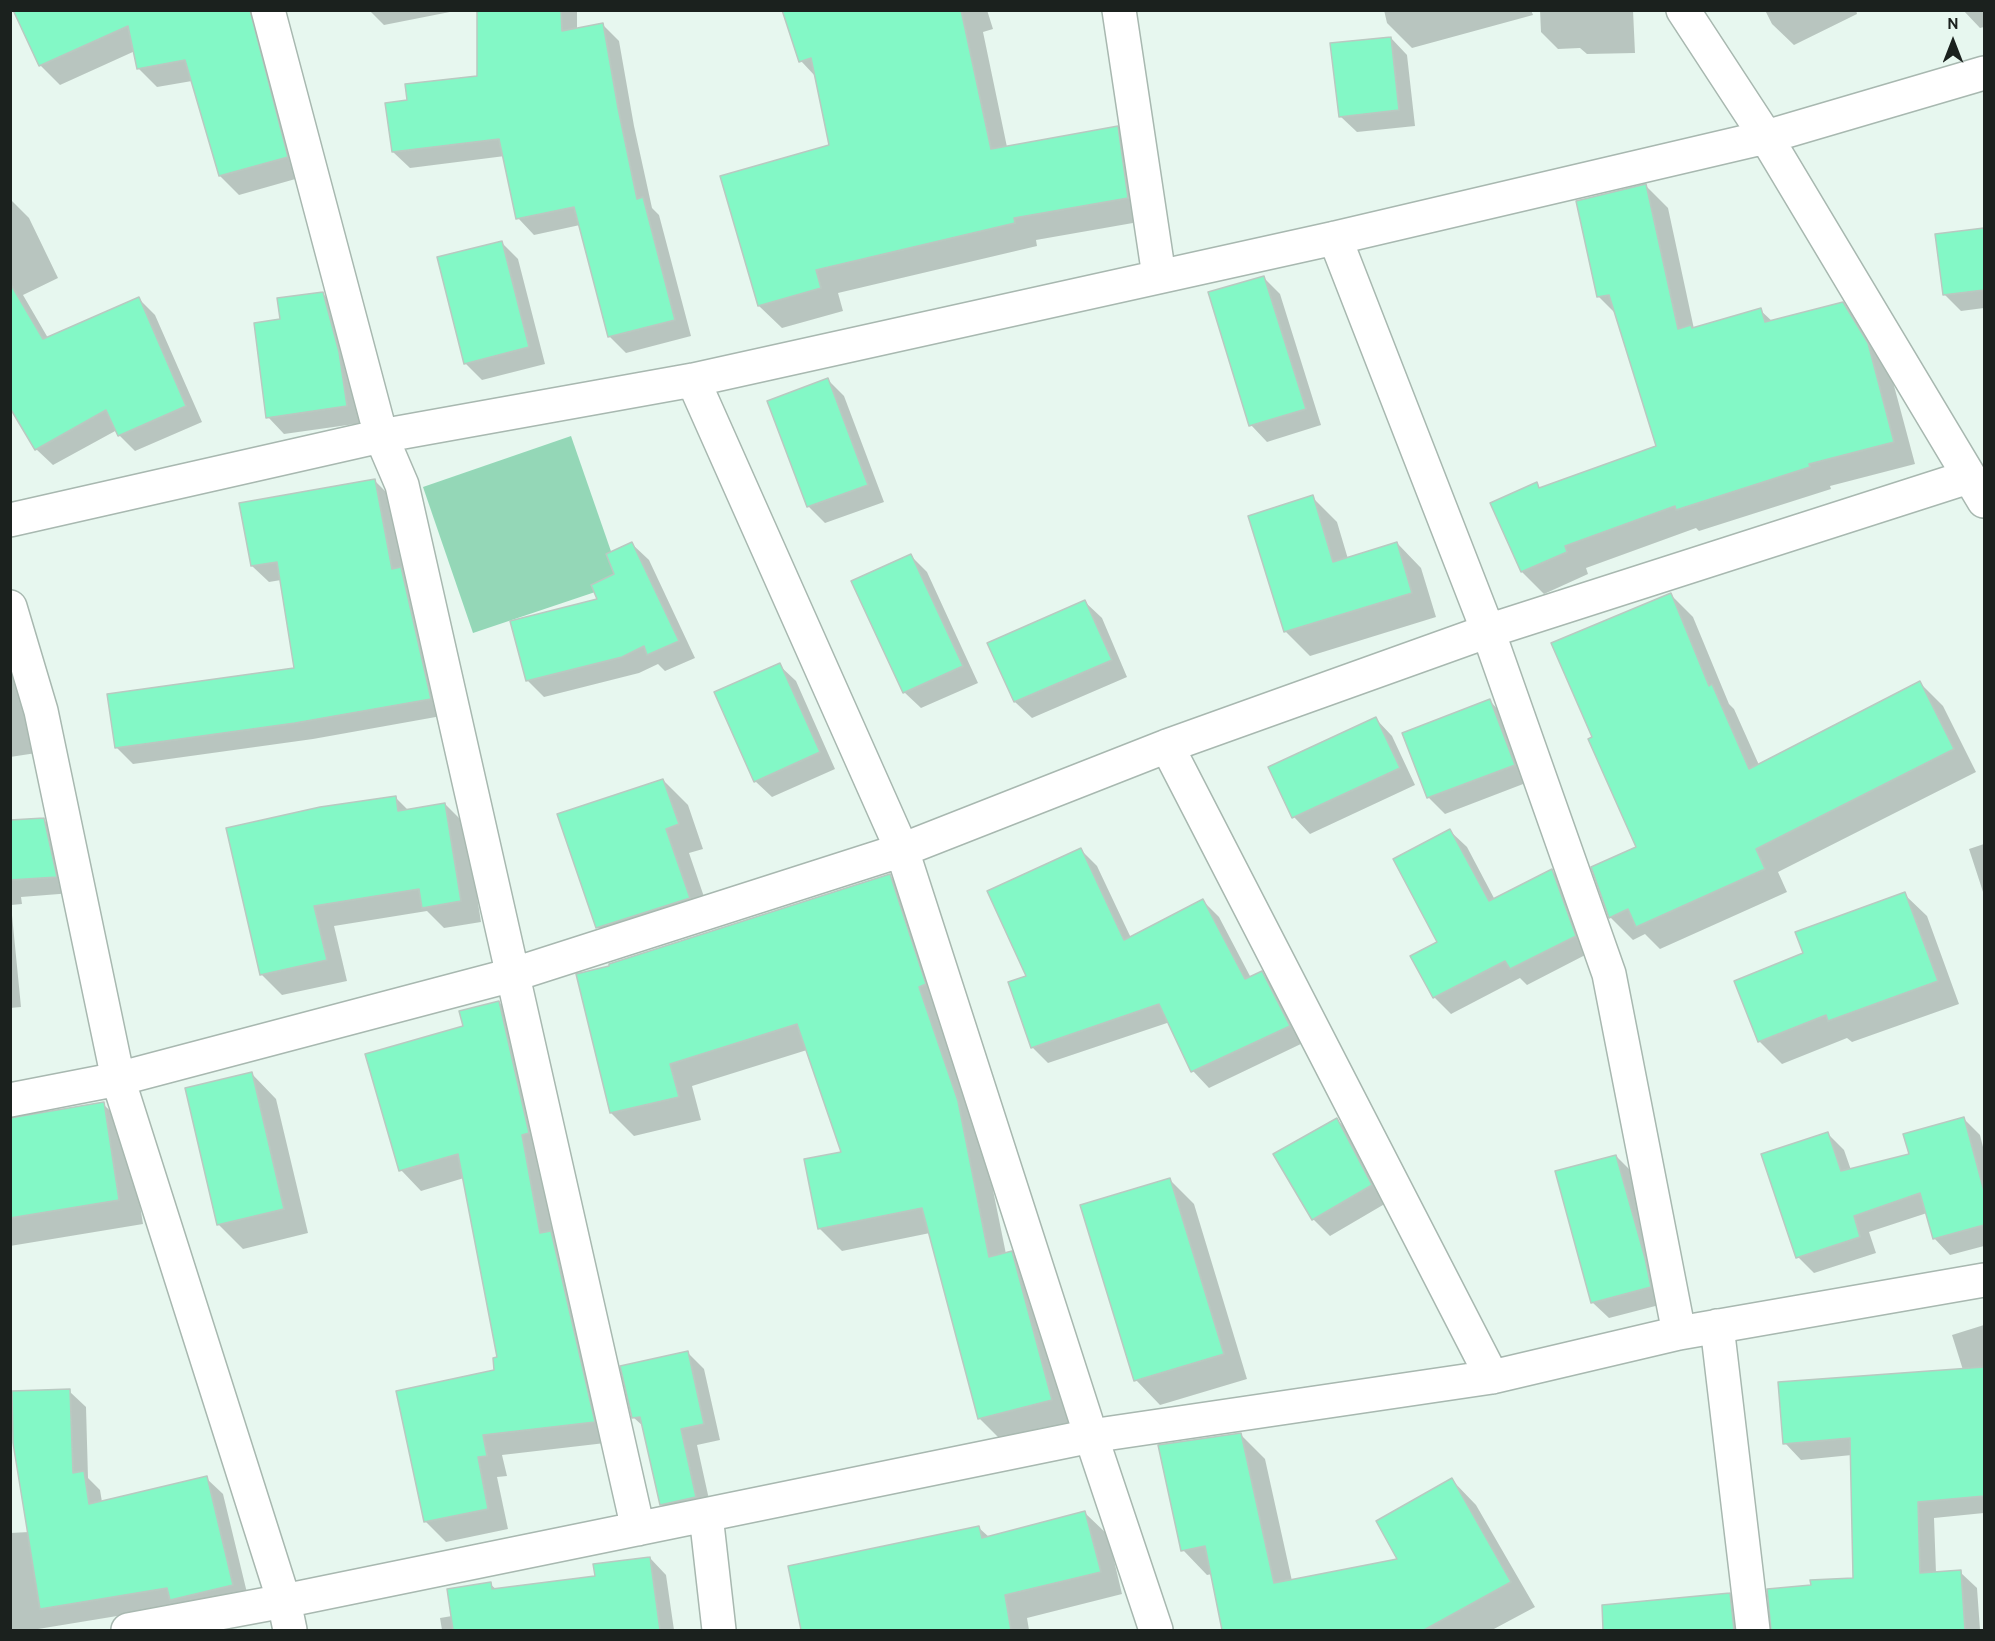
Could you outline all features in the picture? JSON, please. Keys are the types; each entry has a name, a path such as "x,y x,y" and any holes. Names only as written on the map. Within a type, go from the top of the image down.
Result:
{"street":[{"path":"268,10 381,436 402,485 638,1529"},
{"path":"1119,10 1159,276"},
{"path":"10,1100 118,1079 512,975 902,850 1167,746 1488,631 1976,489 1766,137 1683,10"},
{"path":"10,520 381,436 693,380 1335,238 1766,137 1984,73"},
{"path":"1335,238 1488,631 1609,974 1679,1333"},
{"path":"693,380 902,850 1090,1436 1156,1630"},
{"path":"10,607 41,711 118,1079 287,1616"},
{"path":"1167,746 1492,1377"},
{"path":"128,1630 287,1616 638,1529 1090,1436 1492,1377 1679,1333 1984,1280"},
{"path":"1717,1326 1753,1630"},
{"path":"706,1515 719,1630"}],"green space":[{"path":"571,436 622,583 473,633 423,487"}],"building":[{"path":"13,10 250,10 288,157 219,176 185,60 137,69 128,26 39,66"},
{"path":"477,10 561,10 562,31 603,23 637,199 643,197 675,320 608,337 574,207 516,219 499,139 392,152 385,103 407,100 405,84 477,76"},
{"path":"782,10 961,10 991,149 1118,126 1128,198 1014,218 1015,223 816,270 821,288 758,306 720,176 829,145 811,58 799,62"},
{"path":"1391,37 1399,110 1339,117 1330,43"},
{"path":"1646,184 1678,329 1691,325 1692,328 1761,308 1765,322 1843,302 1868,343 1894,442 1809,464 1810,467 1676,510 1675,506 1565,546 1567,552 1521,572 1490,503 1537,482 1539,488 1656,446 1609,295 1597,297 1576,201"},
{"path":"1984,228 1984,290 1943,295 1935,234"},
{"path":"502,241 529,347 464,364 437,257"},
{"path":"1264,276 1306,409 1249,426 1208,292"},
{"path":"10,283 43,339 139,297 186,406 118,436 106,410 35,450 10,408"},
{"path":"323,292 339,352 347,406 266,418 254,323 280,319 277,298"},
{"path":"828,378 868,485 807,507 767,401"},
{"path":"375,479 392,569 401,567 431,699 295,723 115,748 107,694 294,668 277,562 251,566 239,503"},
{"path":"1313,495 1333,562 1397,542 1412,593 1284,632 1248,516"},
{"path":"632,542 679,641 647,655 644,646 622,657 526,681 510,621 597,599 591,585 614,574 606,554"},
{"path":"911,554 963,666 903,693 851,581"},
{"path":"1671,593 1709,686 1712,684 1749,769 1920,681 1954,749 1756,849 1765,869 1636,927 1628,909 1609,918 1591,867 1636,847 1588,739 1592,737 1551,643"},
{"path":"1085,600 1112,660 1014,702 987,643"},
{"path":"780,663 820,752 754,782 714,692"},
{"path":"1490,699 1515,765 1427,798 1402,733"},
{"path":"1376,717 1400,768 1292,818 1268,767"},
{"path":"663,779 679,824 666,829 690,898 596,928 557,814"},
{"path":"396,796 398,811 445,803 461,901 422,908 419,889 314,906 327,960 260,975 226,828 320,807"},
{"path":"44,818 57,877 10,880 10,820"},
{"path":"1450,829 1489,901 1552,869 1576,936 1510,969 1505,961 1433,998 1410,956 1437,942 1393,859"},
{"path":"1081,848 1124,940 1203,899 1245,979 1262,971 1290,1026 1191,1072 1159,1004 1031,1048 1008,982 1026,976 987,891"},
{"path":"890,874 926,984 919,987 958,1101 989,1257 1012,1251 1052,1400 978,1419 922,1208 818,1229 804,1159 841,1152 797,1024 670,1064 679,1097 610,1113 576,974 609,966 609,964"},
{"path":"1905,892 1938,981 1828,1021 1826,1015 1758,1042 1734,981 1803,953 1795,932"},
{"path":"499,1001 529,1133 522,1135 540,1233 551,1231 595,1422 483,1435 487,1456 478,1457 488,1509 424,1522 396,1391 494,1370 493,1358 497,1357 458,1154 399,1171 365,1054 463,1026 459,1011"},
{"path":"252,1072 284,1209 217,1225 185,1088"},
{"path":"104,1102 119,1200 10,1218 10,1118"},
{"path":"1964,1117 1984,1191 1984,1225 1933,1239 1920,1193 1854,1216 1860,1237 1796,1258 1761,1154 1828,1132 1841,1171 1909,1154 1903,1134"},
{"path":"1337,1118 1372,1185 1312,1220 1273,1154"},
{"path":"1616,1155 1651,1287 1591,1303 1555,1171"},
{"path":"1170,1178 1224,1354 1134,1381 1080,1205"},
{"path":"688,1351 704,1424 681,1429 696,1497 660,1505 640,1417 632,1418 620,1366"},
{"path":"1984,1367 1984,1496 1918,1502 1920,1573 1961,1570 1965,1630 1771,1630 1767,1589 1811,1585 1810,1580 1853,1578 1850,1438 1783,1444 1778,1382"},
{"path":"70,1389 73,1473 84,1471 89,1504 207,1476 233,1585 170,1600 167,1588 40,1609 13,1443 12,1391"},
{"path":"1241,1433 1274,1583 1397,1559 1376,1521 1452,1478 1511,1582 1424,1630 1222,1630 1205,1546 1181,1551 1158,1445"},
{"path":"1085,1511 1101,1572 1005,1595 1011,1630 801,1630 788,1566 979,1526 982,1538"},
{"path":"650,1557 660,1630 453,1630 447,1589 491,1582 492,1589 595,1576 593,1564"},
{"path":"1730,1593 1734,1630 1603,1630 1602,1605"}]}
